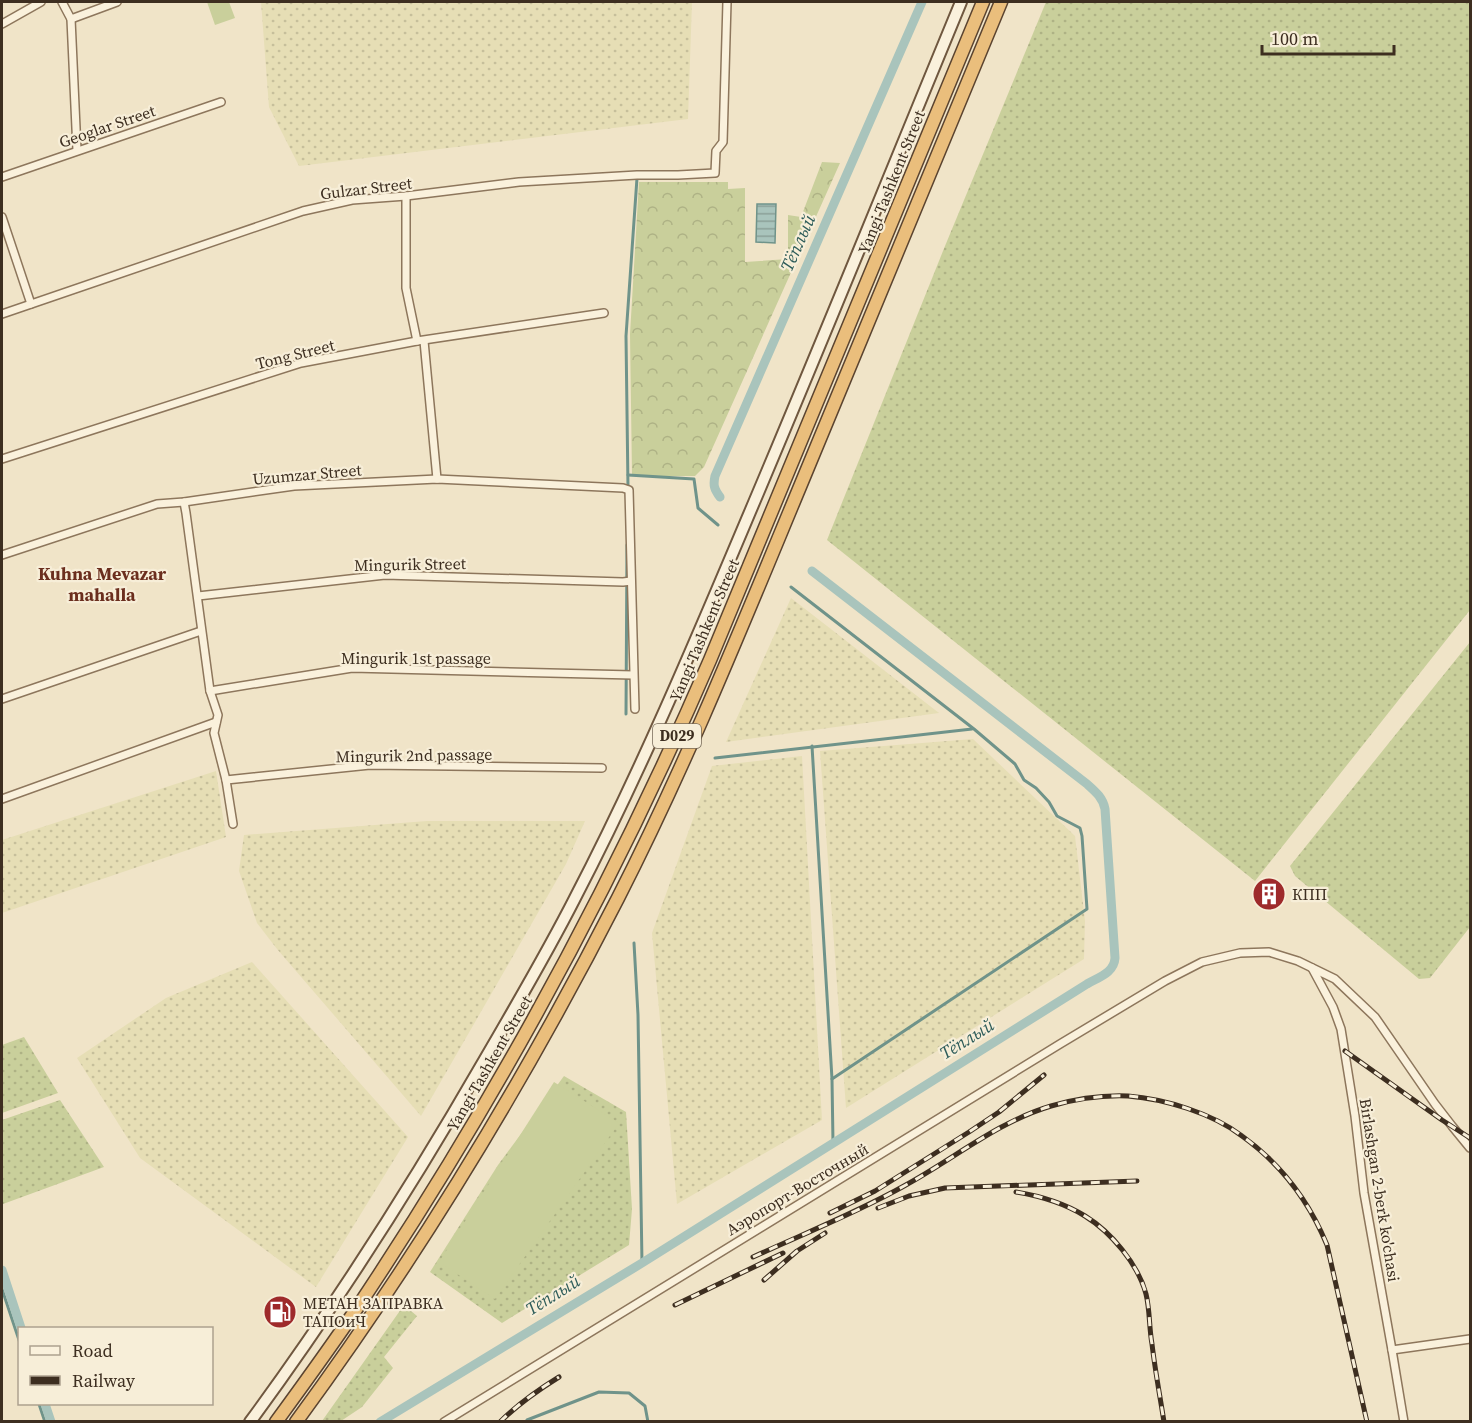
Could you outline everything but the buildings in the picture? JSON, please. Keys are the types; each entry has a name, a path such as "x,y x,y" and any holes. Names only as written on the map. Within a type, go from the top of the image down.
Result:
{"highway":[{"name":"Yangi Tashkent Street","path":"276,1422 354,1313 426,1202 539,1010 619,859 677,736 714,649 983,2"},
{"name":"Yangi Tashkent Street","path":"296,1422 368,1321 468,1165 554,1020 620,894 662,808 725,666 1001,2"}],"main road":[{"path":"250,1422 329,1310 394,1210 486,1057 574,901 677,685 961,2"}],"street":[{"path":"2,24 41,2"},
{"path":"62,2 71,19 77,150"},
{"path":"71,19 117,2"},
{"name":"Gulzar Street","path":"2,314 303,211 352,200 406,196 519,182 716,173 716,151 723,142 728,2"},
{"name":"Geoglar Street","path":"2,177 221,102"},
{"path":"406,196 406,288 420,341 437,479"},
{"path":"2,217 31,304"},
{"name":"Tong Street","path":"2,459 301,363 420,341 604,314"},
{"name":"Uzumzar Street","path":"2,555 157,504 294,486 437,479 626,489 631,580"},
{"path":"184,502 210,691 218,715 214,733 226,780 233,824"},
{"name":"Mingurik Street","path":"198,596 385,575 623,582 631,580"},
{"path":"631,580 635,709"},
{"path":"2,699 201,631"},
{"name":"Mingurik 1st passage","path":"210,691 352,668 633,675"},
{"path":"2,799 216,722"},
{"name":"Mingurik 2nd passage","path":"226,780 370,765 602,768"},
{"name":"Аэропорт-Восточный","path":"444,1422 1165,981 1202,962 1239,953 1269,952 1298,961 1335,979 1375,1017 1435,1104 1470,1148"},
{"name":"Birlashgan 2-berk ko'chasi","path":"1312,967 1333,1007 1341,1029 1364,1193 1404,1422"},
{"path":"1392,1350 1470,1339"}],"shaded area":[{"path":"261,2 692,2 688,119 299,166 269,107"},
{"path":"791,598 939,713 726,742"},
{"path":"973,739 1075,836 1085,921 1084,959 846,1108 820,751"},
{"path":"802,756 822,1120 677,1204 652,933 712,766"},
{"path":"216,771 226,837 2,913 2,840"},
{"path":"427,821 585,821 566,864 421,1116 257,923 239,871 244,835"},
{"path":"252,962 408,1137 316,1287 140,1158 77,1058 166,998"}],"green space":[{"path":"207,2 229,2 235,18 215,25"},
{"path":"1046,2 1470,2 1470,610 1255,881 827,540"},
{"path":"822,162 840,163 704,467 695,476 632,476 630,334 639,182 728,182 728,189 745,188 745,262 788,259 788,215 801,217"},
{"path":"1470,642 1470,927 1430,978 1419,979 1295,876 1290,866"},
{"path":"24,1037 58,1093 2,1113 2,1045"},
{"path":"564,1076 626,1112 632,1209 629,1245 502,1323 430,1272 498,1165"},
{"path":"554,1082 619,1123 495,1299 439,1262"},
{"path":"60,1100 104,1167 3,1204 2,1120"},
{"path":"404,1305 417,1316 384,1357 393,1368 362,1407 341,1421 322,1421"}],"water":[{"path":"757,204 776,204 775,243 756,242"}],"waterway":[{"name":"Тёплый","path":"720,497 714,487 715,476 922,2"},
{"path":"628,488 626,336 637,178"},
{"path":"628,475 694,479 698,508 718,525"},
{"path":"626,714 627,545"},
{"name":"Тёплый","path":"380,1422 642,1263 1105,974 1112,967 1115,958 1105,809 1099,795 812,571"},
{"path":"791,587 974,729 1015,764 1024,780 1036,788 1049,802 1057,816 1080,828 1082,836 1087,909 832,1079"},
{"path":"715,758 972,729"},
{"path":"812,746 832,1079 833,1143"},
{"path":"634,943 638,1015 642,1263"},
{"path":"2,1270 21,1327"},
{"path":"2,1289 18,1337"},
{"path":"527,1420 599,1392 629,1393 645,1406 648,1422"},
{"path":"39,1405 45,1422"},
{"path":"45,1405 51,1422"}],"railway":[{"path":"1345,1051 1470,1138"},
{"path":"830,1213 875,1191 969,1132 999,1112 1044,1075"},
{"path":"753,1257 886,1196 1012,1121 1051,1106 1089,1098 1128,1096 1188,1108 1217,1120 1256,1147 1281,1171 1312,1213 1327,1245 1367,1422"},
{"path":"878,1208 909,1196 945,1188 1137,1181"},
{"path":"1016,1192 1052,1201 1085,1216 1114,1240 1130,1260 1146,1294 1164,1422"},
{"path":"764,1280 797,1251 825,1233"},
{"path":"675,1305 783,1253"},
{"path":"500,1422 528,1398 559,1377"}],"place":[{"name":"КПП","path":"1269,894"},
{"name":"МЕТАН ЗАПРАВКА ТАПОиЧ","path":"280,1312"}],"district":[{"name":"Kuhna Mevazar mahalla","path":"102,584"}]}
